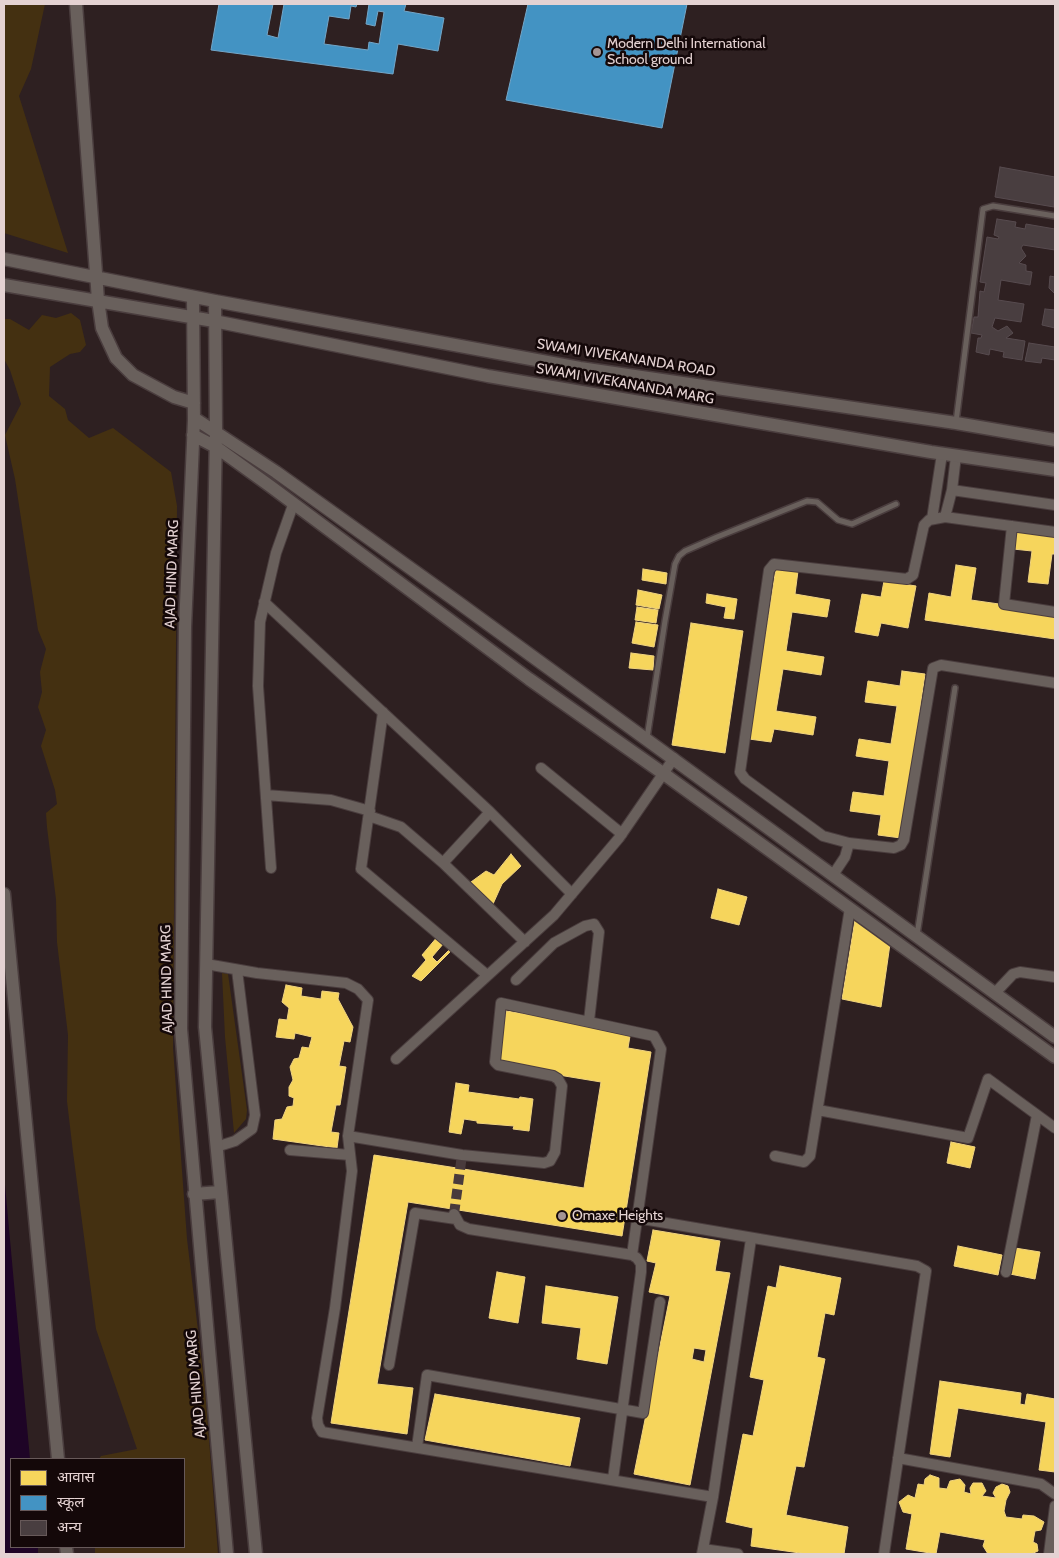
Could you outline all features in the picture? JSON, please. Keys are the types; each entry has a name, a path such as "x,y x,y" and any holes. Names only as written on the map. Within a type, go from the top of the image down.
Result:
{"street":[{"path":"76,4 96,278 102,328 116,358 133,375 174,397 194,403"},
{"name":"SWAMI VIVEKANANDA ROAD","path":"4,259 215,302 580,368 956,423 1055,440"},
{"name":"SWAMI VIVEKANANDA MARG","path":"4,285 214,320 488,376 942,454 1055,470"},
{"name":"AJAD HIND MARG","path":"194,297 192,317 194,418 185,627 181,1030 227,1554"},
{"path":"215,302 216,447 205,1027 256,1554"},
{"path":"194,418 216,431 674,758 1055,1037"},
{"path":"193,435 216,447 529,679 664,774 1055,1057"},
{"path":"932,519 942,454"},
{"path":"945,517 952,490 956,456"},
{"path":"952,490 1055,505"},
{"path":"271,868 258,686 260,622 276,553 293,505"},
{"path":"1055,532 945,517 932,519 924,525 914,572 907,579 774,564 769,570 740,772 745,779 823,836 849,843 886,849 901,845 904,840 933,668 941,665 1055,683"},
{"path":"1012,526 1004,604 1055,612"},
{"path":"264,602 490,812 572,894"},
{"path":"383,712 361,869 487,975"},
{"path":"396,1059 525,942 572,894 622,834 674,758"},
{"path":"541,768 622,834"},
{"path":"266,795 331,800 369,813 400,827 444,863 525,942"},
{"path":"444,863 490,812"},
{"path":"833,875 845,857 849,843"},
{"path":"4,894 58,1458"},
{"path":"775,1156 800,1162 808,1160 818,1110 850,908"},
{"path":"516,980 554,943 586,926 594,924 599,932 589,1021"},
{"path":"904,947 917,936"},
{"path":"206,964 237,970 346,983 358,988 368,1000 348,1136 352,1171 335,1308 317,1418 322,1432 713,1497"},
{"path":"216,1147 235,1141 252,1129 255,1115 237,970"},
{"path":"995,993 1014,974 1020,972 1055,977"},
{"path":"348,1136 462,1156 544,1163 550,1161 555,1152 562,1086 553,1076 498,1065 495,1062 501,1003 654,1036 661,1049 632,1255"},
{"path":"818,1110 968,1138 988,1079 1055,1128"},
{"path":"1006,1272 1037,1114"},
{"path":"290,1150 350,1155"},
{"path":"194,1194 220,1192"},
{"path":"389,1364 415,1213 455,1216 460,1225 469,1229 632,1255 638,1258 641,1264 641,1272 613,1479"},
{"path":"637,1218 917,1266 926,1271 884,1554"},
{"path":"738,1554 703,1551 713,1497 751,1239"},
{"path":"417,1447 427,1375 643,1413 660,1302"},
{"path":"898,1458 1040,1484 1055,1494"},
{"path":"1049,1554 1055,1506"}],"lane":[{"path":"956,423 983,209 993,206 1055,216"},
{"path":"647,739 668,603 675,564 679,556 685,551 717,537 808,500 817,502 838,520 852,524 896,504"},
{"path":"917,936 955,688"}],"shaded area":[{"path":"4,4 45,4 31,69 19,96 68,253 4,233"},
{"path":"71,313 80,320 86,345 80,352 70,354 50,367 49,396 65,409 68,420 89,438 113,428 171,472 177,506 173,1048 187,1239 205,1389 218,1554 95,1554 95,1548 185,1548 185,1458 100,1458 101,1456 137,1449 96,1329 67,1101 68,1035 57,942 56,899 46,813 57,804 55,790 41,746 46,730 38,707 42,692 40,672 46,649 38,630 15,479 5,435 21,404 10,370 4,359 4,319 10,319 29,330 42,315 56,318"},
{"path":"222,973 228,974 247,1110 246,1119 234,1133 225,1037"},
{"path":"4,1174 30,1458 10,1458 10,1548 38,1548 38,1554 4,1554"}],"building: आवास":[{"path":"1015,531 1055,536 1055,554 1052,554 1048,584 1028,582 1032,551 1013,549"},
{"path":"956,565 976,568 971,600 1055,612 1055,639 925,620 929,593 951,597"},
{"path":"776,568 798,571 795,594 830,600 827,617 792,612 786,651 824,657 821,675 783,669 776,711 816,717 813,735 774,729 771,742 749,739"},
{"path":"643,569 667,573 666,584 642,580"},
{"path":"884,581 916,586 908,628 881,623 878,636 855,632 862,594 881,597"},
{"path":"638,590 662,595 659,609 636,605"},
{"path":"707,594 737,599 734,619 724,618 726,607 706,603"},
{"path":"637,607 658,610 656,623 635,620"},
{"path":"636,622 658,625 654,647 632,643"},
{"path":"691,623 743,631 725,753 672,745"},
{"path":"631,653 654,656 653,670 629,668"},
{"path":"902,671 925,674 901,838 878,835 881,815 850,811 853,792 884,796 889,761 856,756 859,739 891,744 897,706 865,702 868,681 900,686"},
{"path":"511,854 521,866 502,884 493,904 471,882 486,871 494,875"},
{"path":"718,889 747,897 739,925 711,918"},
{"path":"855,920 890,944 881,1007 842,999"},
{"path":"438,936 444,943 432,957 437,962 450,949 451,951 421,981 412,976 426,960 422,955"},
{"path":"286,985 302,988 301,996 321,999 322,991 339,993 338,999 353,1027 350,1042 344,1041 339,1066 346,1067 340,1105 336,1105 331,1132 339,1133 337,1148 273,1139 275,1120 282,1119 287,1107 293,1106 294,1098 289,1096 289,1087 293,1080 290,1067 294,1059 299,1058 302,1047 309,1048 312,1037 295,1033 294,1039 276,1037 279,1019 287,1020 289,1008 282,1002"},
{"name":"Omaxe Heights","path":"506,1011 631,1030 628,1048 651,1052 622,1236 408,1202 377,1384 413,1388 407,1434 331,1423 374,1155 584,1188 601,1082 498,1065"},
{"path":"456,1083 469,1085 468,1092 533,1099 529,1131 513,1129 514,1126 477,1123 477,1121 464,1119 461,1134 449,1132"},
{"path":"951,1142 975,1147 970,1168 947,1163"},
{"name":"Omaxe Heights","path":"653,1230 720,1241 715,1271 730,1273 690,1485 634,1474 670,1296 649,1292 656,1263 647,1261","holes":["694,1348 706,1350 704,1362 692,1359"]},
{"path":"958,1246 1002,1255 998,1275 954,1266"},
{"path":"1015,1248 1040,1252 1035,1279 1010,1274"},
{"path":"780,1266 841,1278 834,1315 825,1313 817,1357 825,1359 804,1467 796,1466 786,1515 848,1527 844,1554 807,1554 751,1546 753,1528 726,1522 743,1434 753,1436 764,1380 750,1377 768,1286 776,1288"},
{"path":"497,1272 525,1277 518,1323 489,1318"},
{"path":"546,1286 618,1297 607,1364 577,1359 581,1328 542,1323"},
{"path":"940,1381 1021,1393 1020,1404 1025,1405 1027,1394 1055,1399 1055,1472 1039,1470 1046,1422 958,1408 950,1457 930,1454"},
{"path":"435,1394 580,1418 570,1466 425,1440"},
{"path":"930,1475 939,1478 939,1488 947,1489 950,1481 960,1479 965,1485 964,1492 971,1494 970,1488 973,1483 982,1483 986,1491 982,1496 996,1498 993,1493 996,1487 1002,1484 1008,1486 1010,1492 1004,1511 1006,1517 1022,1519 1023,1515 1034,1516 1044,1522 1041,1530 1035,1531 1033,1542 1037,1544 1038,1551 1031,1554 988,1554 983,1546 985,1540 940,1532 936,1554 906,1549 912,1514 903,1512 899,1502 908,1495 915,1498 918,1484 924,1485 925,1479"}],"building: स्कूल":[{"path":"219,4 273,4 267,35 278,38 284,4 357,4 356,7 351,6 349,19 329,16 324,44 368,50 369,42 379,44 384,12 378,11 375,26 366,24 369,4 406,4 404,11 444,18 438,51 398,44 393,74 211,50"},
{"name":"Modern Delhi International School ground","path":"528,4 687,4 662,128 506,100"}],"building: अन्य":[{"path":"1000,167 1055,177 1054,207 995,197"},
{"path":"997,219 1016,222 1015,227 1025,229 1026,224 1055,229 1055,250 1023,245 1021,248 1026,256 1019,263 1026,265 1026,271 1032,272 1030,285 1001,280 998,300 1024,304 1021,322 995,318 992,327 998,331 1007,326 1013,333 1006,338 1025,341 1022,360 1003,357 1004,352 990,349 989,355 976,352 978,338 981,338 982,335 971,333 974,317 978,317 980,291 984,292 986,283 980,282 987,237 998,239 999,237 994,235"},
{"path":"1050,276 1055,277 1055,294 1049,288"},
{"path":"1045,309 1055,310 1055,328 1042,325"},
{"path":"1029,343 1055,347 1055,360 1042,358 1041,363 1025,361"}],"tunnel":[{"path":"454,1214 462,1155"}],"place":[{"name":"Modern Delhi International School ground","path":"597,52"},
{"name":"Omaxe Heights","path":"562,1216"}]}
